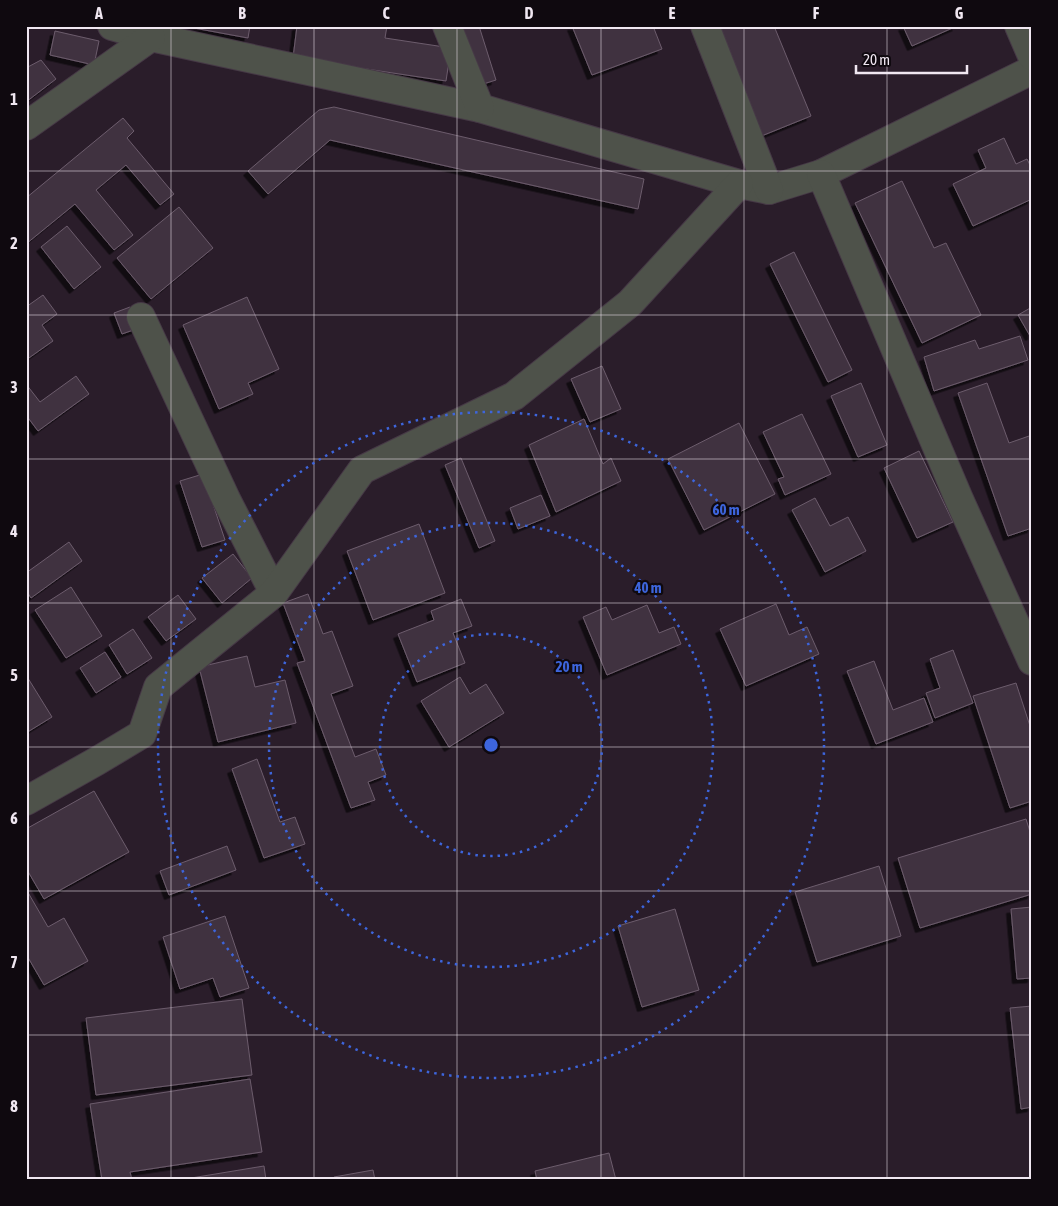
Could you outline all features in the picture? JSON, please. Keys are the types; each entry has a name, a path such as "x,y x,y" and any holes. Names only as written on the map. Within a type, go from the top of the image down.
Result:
{"street":[{"path":"112,26 151,37 480,108 739,184 769,190 821,174 1032,70"},
{"path":"446,26 480,108"},
{"path":"706,26 769,190"},
{"path":"1019,26 1032,56"},
{"path":"26,126 151,37"},
{"path":"821,174 959,499 1032,661"},
{"path":"26,801 142,734 158,686 274,593 362,470 514,396 630,303 739,184"},
{"path":"141,317 226,499 274,593"}],"building":[{"path":"183,26 250,26 248,38"},
{"path":"297,26 387,26 385,38 451,48 446,81 293,58"},
{"path":"462,26 479,26 496,80 480,85"},
{"path":"572,26 653,26 662,49 592,75"},
{"path":"714,26 774,26 811,116 759,137"},
{"path":"903,26 957,26 912,46"},
{"path":"55,31 99,41 94,65 50,55"},
{"path":"41,60 56,79 26,102 26,68"},
{"path":"334,107 644,179 638,209 330,140 268,194 248,171 319,110"},
{"path":"123,118 134,131 127,138 174,194 160,205 126,165 96,190 133,235 114,250 75,204 26,244 26,198"},
{"path":"1004,138 1016,164 1027,159 1032,169 1032,199 973,226 953,184 986,168 978,150"},
{"path":"902,181 934,248 946,243 981,315 922,343 855,203"},
{"path":"179,207 213,248 151,299 117,258"},
{"path":"67,226 101,267 74,289 41,247"},
{"path":"794,252 852,370 828,382 770,264"},
{"path":"43,295 57,314 42,325 53,341 26,360 26,307"},
{"path":"247,297 279,369 248,383 253,394 219,409 183,325"},
{"path":"130,307 139,328 122,334 114,313"},
{"path":"1032,307 1032,335 1030,336 1018,315"},
{"path":"1020,336 1028,360 934,391 924,357 975,340 979,349"},
{"path":"602,366 621,409 590,422 571,379"},
{"path":"76,376 89,394 38,431 26,415 26,384 40,402"},
{"path":"861,383 887,445 858,457 831,396"},
{"path":"987,383 1009,443 1032,435 1032,528 1008,536 958,393"},
{"path":"802,414 831,474 785,495 778,479 784,477 763,432"},
{"path":"584,419 603,464 611,458 621,481 556,512 529,445"},
{"path":"739,423 775,494 704,530 668,459"},
{"path":"919,451 953,522 917,538 884,468"},
{"path":"461,458 495,541 479,548 445,465"},
{"path":"203,474 225,540 202,547 180,481"},
{"path":"541,495 550,516 518,529 510,508"},
{"path":"815,498 830,526 848,517 866,551 825,572 792,510"},
{"path":"419,524 445,593 373,620 347,551"},
{"path":"69,542 82,561 31,598 26,590 26,573"},
{"path":"233,554 252,578 222,603 202,578"},
{"path":"71,587 102,636 66,658 35,610"},
{"path":"308,594 323,634 332,631 353,686 331,694 355,757 376,749 386,775 368,782 375,800 351,808 297,663 305,661 283,603"},
{"path":"178,595 196,619 166,641 148,617"},
{"path":"461,599 472,626 453,633 465,663 417,682 398,634 434,620 431,611"},
{"path":"776,604 789,635 807,627 819,654 746,686 720,629"},
{"path":"647,605 659,633 674,627 681,644 607,675 583,617 606,607 612,620"},
{"path":"133,629 152,658 127,674 109,645"},
{"path":"953,650 973,703 935,718 926,693 940,688 930,659"},
{"path":"105,652 121,677 96,693 80,668"},
{"path":"247,656 255,687 285,680 296,723 218,742 199,667"},
{"path":"874,661 893,710 924,698 933,722 876,744 847,671"},
{"path":"26,675 52,717 26,733"},
{"path":"460,677 470,694 486,684 504,713 449,747 421,701"},
{"path":"1016,683 1032,732 1032,801 1010,808 973,696"},
{"path":"257,759 280,822 295,817 305,844 264,858 232,769"},
{"path":"94,791 129,852 44,899 26,868 26,829"},
{"path":"1026,819 1032,838 1032,894 920,928 898,858"},
{"path":"227,846 236,870 169,895 160,871"},
{"path":"879,866 901,936 817,962 795,892"},
{"path":"26,889 48,927 64,918 88,961 44,985 26,954"},
{"path":"1032,907 1032,978 1017,979 1011,909"},
{"path":"675,909 699,990 642,1007 618,926"},
{"path":"225,916 249,988 220,997 213,978 180,989 163,937"},
{"path":"242,999 252,1075 96,1095 86,1018"},
{"path":"1032,1006 1032,1107 1021,1109 1010,1008"},
{"path":"250,1079 262,1152 130,1172 132,1180 102,1180 90,1104"},
{"path":"609,1153 616,1180 537,1180 535,1171"},
{"path":"264,1166 266,1180 179,1180"},
{"path":"373,1170 375,1180 334,1180 334,1177"}]}
